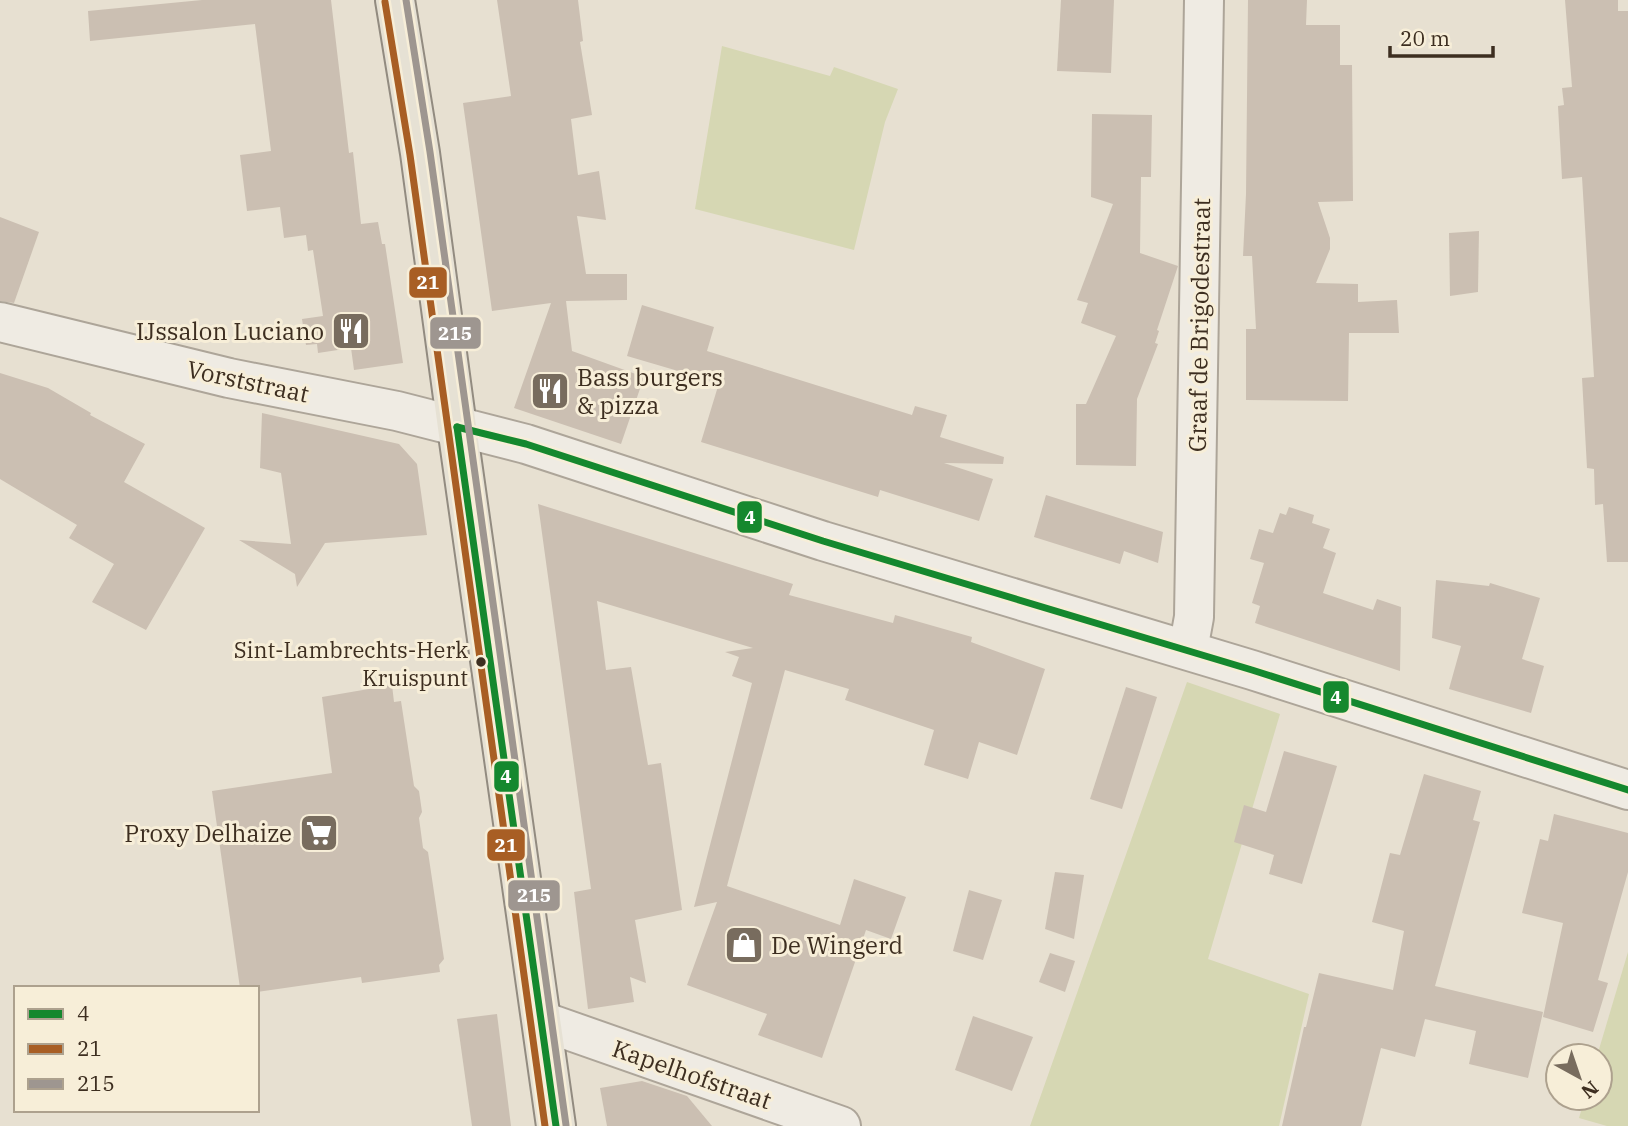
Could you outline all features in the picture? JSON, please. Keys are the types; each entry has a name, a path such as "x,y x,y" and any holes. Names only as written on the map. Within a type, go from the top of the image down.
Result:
{"main road":[{"path":"395,0 420,153 556,1126"}],"street":[{"name":"Graaf de Brigodestraat","path":"1188,650 1194,617 1204,0"},
{"name":"Vorststraat","path":"0,322 229,378 397,411 526,444 822,541 1188,650 1628,790"},
{"name":"Kapelhofstraat","path":"542,1021 841,1126"}],"green space":[{"path":"722,46 830,76 834,67 898,89 885,122 854,250 695,209"},
{"path":"1187,682 1280,714 1208,959 1309,994 1279,1126 1030,1126"},
{"path":"1628,952 1628,1126 1607,1126 1579,1118 1581,1112 1614,1112 1614,1042 1601,1042"}],"building":[{"path":"202,0 331,0 349,153 353,152 361,224 378,222 382,244 385,244 403,363 354,370 351,348 318,353 317,344 306,345 302,319 323,316 313,250 308,251 306,235 284,238 280,207 247,211 240,155 271,151 255,24 90,41 88,11"},
{"path":"497,0 578,0 583,41 580,42 592,115 571,119 578,175 599,171 606,220 577,216 586,274 627,274 627,300 566,301 572,351 644,377 621,444 514,408 551,303 492,311 463,103 511,96"},
{"path":"1061,0 1114,0 1111,73 1057,71"},
{"path":"1248,0 1307,0 1306,25 1340,25 1340,65 1352,65 1353,201 1318,202 1330,238 1330,249 1316,283 1358,284 1358,302 1397,300 1399,333 1349,333 1348,401 1246,400 1246,329 1256,329 1252,256 1243,256"},
{"path":"1565,0 1618,0 1618,11 1628,11 1628,562 1607,562 1603,504 1595,505 1594,469 1587,468 1582,378 1594,377 1582,177 1562,179 1558,106 1564,105 1562,88 1572,87"},
{"path":"1092,114 1152,115 1151,177 1141,177 1140,253 1178,266 1157,330 1159,331 1155,343 1158,344 1137,399 1136,466 1076,465 1076,404 1086,404 1116,336 1081,323 1088,303 1077,300 1113,204 1091,197"},
{"path":"0,217 39,232 14,303 0,301"},
{"path":"1479,231 1478,292 1450,296 1449,233"},
{"path":"642,305 714,327 707,351 912,415 915,406 947,415 940,437 1004,457 1003,464 944,463 993,479 979,521 880,490 878,497 701,442 719,383 627,356"},
{"path":"0,373 48,388 91,413 90,415 145,444 124,482 205,528 146,630 92,602 114,564 69,538 77,525 0,479"},
{"path":"262,413 399,444 417,464 427,535 325,543 297,587 295,574 239,540 291,544 281,473 260,468"},
{"path":"1046,495 1163,532 1158,563 1124,551 1120,564 1034,537"},
{"path":"538,504 793,584 789,595 893,623 895,615 972,637 971,642 1045,669 1017,755 979,742 968,779 924,765 934,730 845,700 849,689 785,670 727,886 840,925 854,879 906,897 891,939 866,930 822,1058 758,1035 767,1014 687,985 717,902 694,907 752,683 732,676 739,657 725,652 753,648 597,601 606,670 631,667 648,765 661,763 682,910 635,920 646,983 630,977 634,1002 588,1009 574,892 591,889"},
{"path":"1289,507 1314,515 1312,523 1330,529 1323,548 1336,553 1323,593 1373,610 1377,599 1401,607 1400,671 1255,623 1260,606 1252,603 1264,563 1250,559 1259,529 1273,533 1280,513 1286,515"},
{"path":"1436,580 1489,586 1490,583 1540,598 1522,659 1544,666 1531,713 1449,689 1461,646 1432,638"},
{"name":"Proxy Delhaize","path":"392,685 394,702 401,701 414,786 419,791 423,848 428,852 444,959 439,965 440,972 362,983 361,977 259,992 259,986 240,986 212,791 332,773 322,697"},
{"path":"1126,687 1157,697 1122,809 1090,799"},
{"path":"1284,751 1337,766 1302,884 1269,874 1274,855 1234,842 1244,805 1266,812"},
{"path":"1424,774 1481,791 1473,820 1480,822 1435,986 1543,1012 1528,1078 1469,1064 1476,1031 1425,1019 1415,1057 1381,1048 1361,1126 1282,1126 1319,973 1393,990 1404,931 1372,922 1390,853 1400,855"},
{"path":"1554,814 1628,833 1628,872 1598,980 1608,983 1593,1032 1543,1017 1563,923 1522,913 1540,839 1548,841"},
{"path":"1055,872 1084,875 1074,939 1045,929"},
{"path":"969,890 1002,900 983,960 953,951"},
{"path":"1050,953 1075,961 1065,992 1039,982"},
{"path":"497,1014 511,1126 472,1126 457,1019"},
{"path":"973,1016 1033,1037 1012,1091 955,1070"},
{"path":"642,1081 687,1096 712,1126 607,1126 600,1088"}],"transit line":[{"name":"215","path":"406,0 430,152 566,1125"},
{"name":"21","path":"385,2 410,155 545,1126"},
{"name":"4","path":"457,427 526,444 823,541 1252,670 1628,790"},
{"name":"4","path":"457,427 556,1126"}],"place":[{"name":"IJssalon Luciano","path":"351,331"},
{"name":"Bass burgers & pizza","path":"550,391"},
{"name":"Sint-Lambrechts-Herk Kruispunt","path":"481,662"},
{"name":"Proxy Delhaize","path":"319,833"},
{"name":"De Wingerd","path":"744,945"}]}
